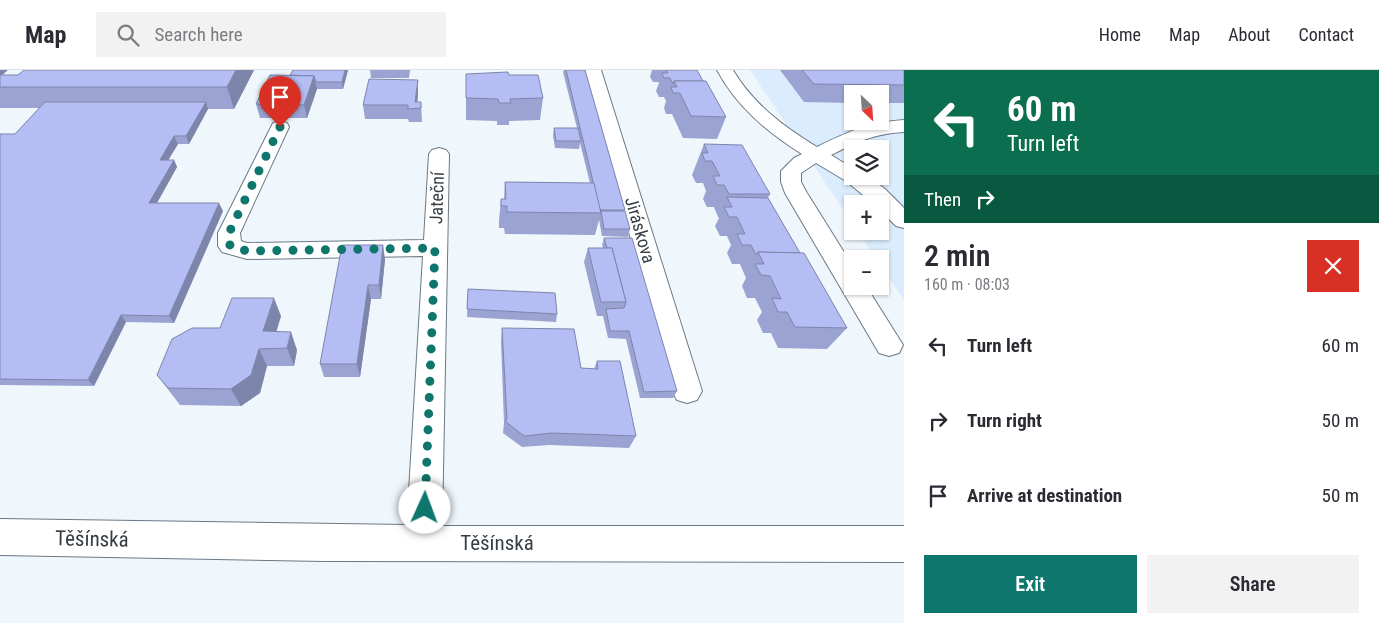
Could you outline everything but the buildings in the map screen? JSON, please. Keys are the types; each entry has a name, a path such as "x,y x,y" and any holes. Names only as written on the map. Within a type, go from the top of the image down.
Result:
{"street":[{"name":"Jiráskova","path":"593,70 687,391"},
{"path":"725,70 737,91 760,114 844,170"},
{"path":"844,271 796,193 791,182 791,171 801,162 819,155 861,133 880,128 904,126"},
{"path":"280,127 229,233 230,246 247,251 435,248"},
{"name":"Jateční","path":"424,542 439,154"},
{"path":"864,185 904,221"},
{"path":"858,295 889,345"},
{"name":"Těšínská","path":"0,537 324,543 904,544"}],"shaded area":[{"path":"750,70 904,70 904,300 889,278 889,250 870,250 864,240 889,240 889,195 844,195 844,211"}],"route":[{"path":"280,127 229,233 230,246 247,251 435,248 425,508"}]}
